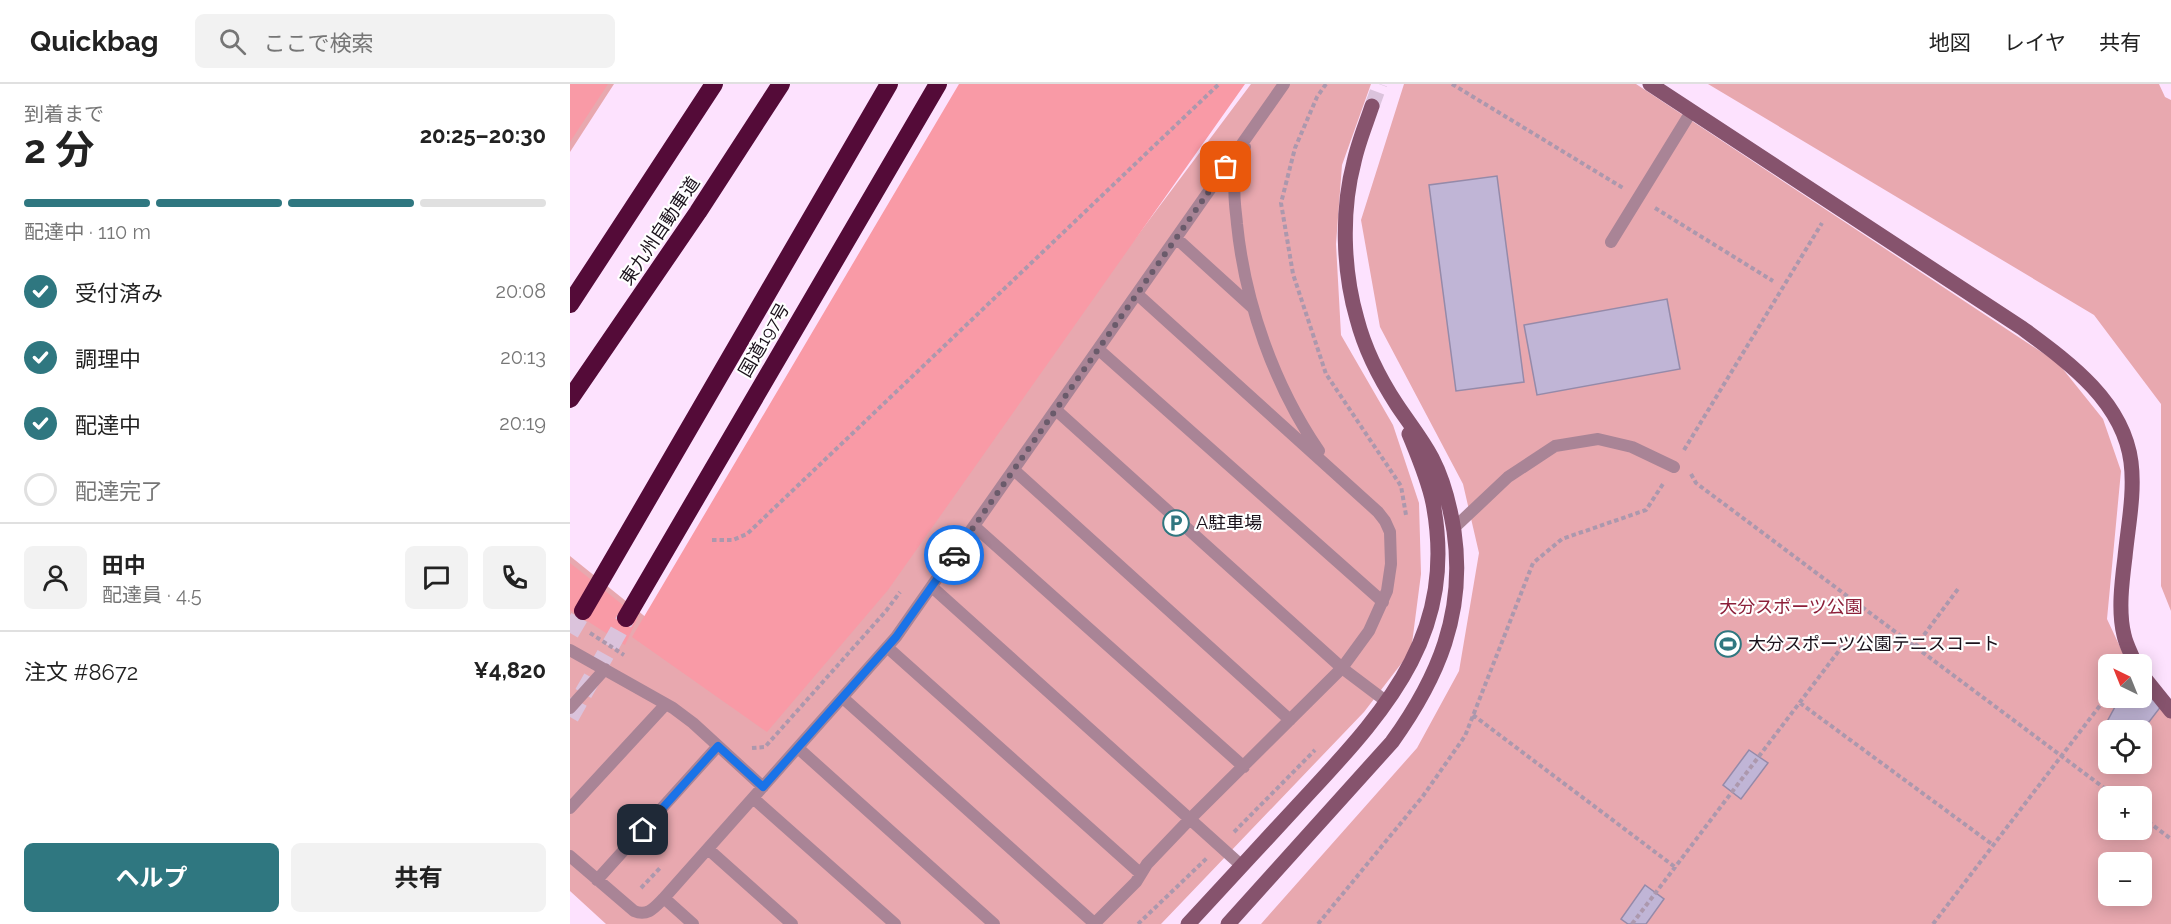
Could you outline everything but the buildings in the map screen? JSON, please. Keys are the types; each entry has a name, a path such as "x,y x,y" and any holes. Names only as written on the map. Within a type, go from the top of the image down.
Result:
{"highway":[{"name":"東九州自動車道","path":"570,304 714,84"},
{"name":"東九州自動車道","path":"570,399 698,212 781,84"},
{"name":"国道197号","path":"583,611 889,84"},
{"name":"国道197号","path":"626,618 938,84"}],"street":[{"path":"1650,84 2022,328 2068,362 2100,394 2115,415 2131,461 2132,490 2123,574 2122,608 2123,634 2131,654"},
{"path":"1228,924 1371,767 1404,726 1436,669 1452,618 1457,565 1454,528 1447,495 1433,459 1380,377 1356,319 1347,261 1348,200 1353,163 1372,106"},
{"path":"1188,924 1358,741 1408,670 1420,643 1431,612 1438,556 1432,501 1416,450 1398,406"},
{"path":"2152,687 2171,711"}],"lane":[{"path":"570,855 628,907 639,913 651,911 664,898 887,647 932,587 1284,84"},
{"path":"1611,242 1691,111"},
{"path":"1251,132 1235,183 1239,243 1254,308 1266,348 1281,385 1304,430 1330,468"},
{"path":"1176,238 1254,308"},
{"path":"843,698 1094,924 1136,882 1147,864 1190,819 1342,668 1370,631 1390,579 1390,532 1385,521 1330,468 1137,294"},
{"path":"1098,349 1383,602"},
{"path":"1056,410 1342,668 1387,702"},
{"path":"1454,528 1508,477 1555,446 1598,439 1632,447 1674,467"},
{"path":"1014,470 1290,720"},
{"path":"975,526 1244,767"},
{"path":"932,587 1242,866"},
{"path":"887,647 1141,874"},
{"path":"570,650 666,704 693,723 763,787"},
{"path":"570,708 604,669"},
{"path":"570,808 666,704"},
{"path":"597,880 718,746"},
{"path":"798,748 994,924"},
{"path":"753,798 895,924"},
{"path":"708,849 792,924"},
{"path":"664,898 693,924"}],"path":[{"path":"712,540 733,540 747,534 1219,84"},
{"path":"1452,84 1773,281"},
{"path":"1318,924 1423,796 1465,736 1533,563 1562,540 1646,510 1833,204"},
{"path":"1681,455 1696,483 2101,786"},
{"path":"745,742 753,749 765,747 886,611 907,583"},
{"path":"1915,647 1958,589"},
{"path":"589,633 628,657"},
{"path":"1632,924 1844,644"},
{"path":"1800,704 1994,845"},
{"path":"1933,924 2098,708"},
{"path":"1473,715 1675,867"},
{"path":"2152,825 2171,839"}],"green space":[{"path":"570,84 614,84 570,152"},
{"name":"A駐車場","path":"1251,84 1371,84 1342,165 1336,244 1341,335 1393,425 1419,503 1421,574 1411,651 1364,712 1161,924 606,924 570,891 570,556 767,715 989,434"},
{"name":"大分スポーツ公園","path":"1404,84 1636,84 2058,363 2103,419 2121,471 2107,619 2123,654 2098,654 2098,708 2152,708 2152,691 2171,713 2171,924 1261,924 1417,748 1459,671 1479,553 1463,484 1380,327 1361,220"},
{"path":"1708,84 2159,84 2165,97 2171,100 2171,611 2161,586 2161,404 2094,315"}],"shaded area":[{"path":"570,84 608,84 570,142"},
{"path":"959,84 1245,84 888,590 767,732 632,637"},
{"path":"570,563 638,617 625,645 570,610"}],"tunnel":[{"path":"1372,106 1380,84"},
{"path":"570,633 583,611"},
{"path":"570,717 626,618"}],"way so far":[{"path":"954,555 1226,167"}],"place":[{"name":"A駐車場","path":"1176,523"},
{"name":"大分スポーツ公園テニスコート","path":"1728,644"}],"route":[{"path":"643,830 718,746 763,787 896,637 954,555"}]}
